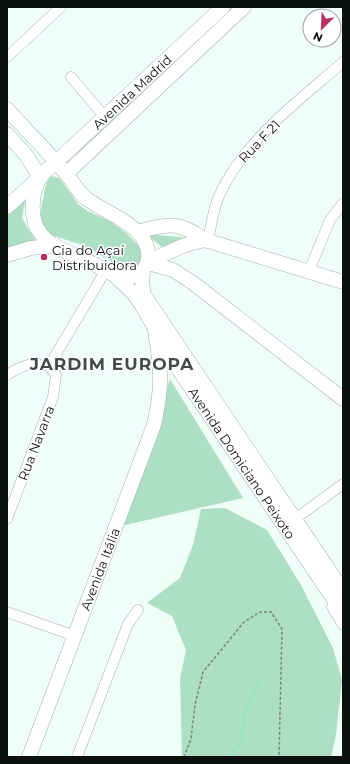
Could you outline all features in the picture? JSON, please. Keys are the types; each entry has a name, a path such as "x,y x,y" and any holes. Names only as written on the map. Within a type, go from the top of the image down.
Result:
{"main road":[{"name":"Avenida Madrid","path":"7,207 223,7"},
{"name":"Avenida Madrid","path":"66,174 244,7"},
{"path":"7,109 56,162 87,199 114,214 138,232 159,225 171,225 195,232 206,240 343,282"},
{"path":"7,134 26,155 40,177 34,199 33,212 35,224 41,234 55,246 110,273 132,276 147,265 185,245 206,240"},
{"name":"Avenida Domiciano Peixoto","path":"138,232 149,250 147,265 142,282 144,295 343,591"},
{"path":"7,256 31,248 55,246"},
{"path":"147,265 173,270 193,283 343,399"},
{"name":"Avenida Domiciano Peixoto","path":"110,273 137,298 177,367 343,613"},
{"name":"Avenida Itália","path":"30,757 154,425 160,397 161,379 155,330"},
{"path":"161,379 168,370 177,367"}],"street":[{"path":"7,57 61,7"},
{"name":"Rua F 21","path":"206,240 219,197 238,162 270,128 343,62"},
{"path":"71,78 105,117"},
{"path":"309,271 330,220 343,203"},
{"path":"7,375 18,368 36,363 49,366 110,273"},
{"name":"Rua Navarra","path":"7,519 53,397 56,375 49,366"},
{"path":"295,519 343,484"},
{"path":"308,560 311,575 343,625"},
{"path":"77,757 128,624 138,610"},
{"path":"7,612 75,636"}],"path":[{"path":"184,757 191,739 195,705 203,672 244,622 260,612 272,612 282,630 279,757"}],"green space":[{"path":"52,176 59,178 79,205 111,222 126,233 142,249 140,266 130,271 118,266 86,247 50,234 45,229 42,222 41,212 46,186"},
{"path":"27,192 22,218 36,242 7,251 7,211"},
{"path":"146,234 191,238 163,248"},
{"path":"170,379 243,498 121,526"},
{"path":"225,508 267,530 301,585 333,648 342,680 336,735 331,757 182,757 180,679 186,650 172,616 147,603 180,578 193,545 201,509"}],"waterway":[{"path":"230,757 240,743 246,709 258,683"}],"place":[{"name":"Cia do Açaí Distribuidora","path":"44,257"}],"district":[{"name":"JARDIM EUROPA","path":"112,364"}]}
